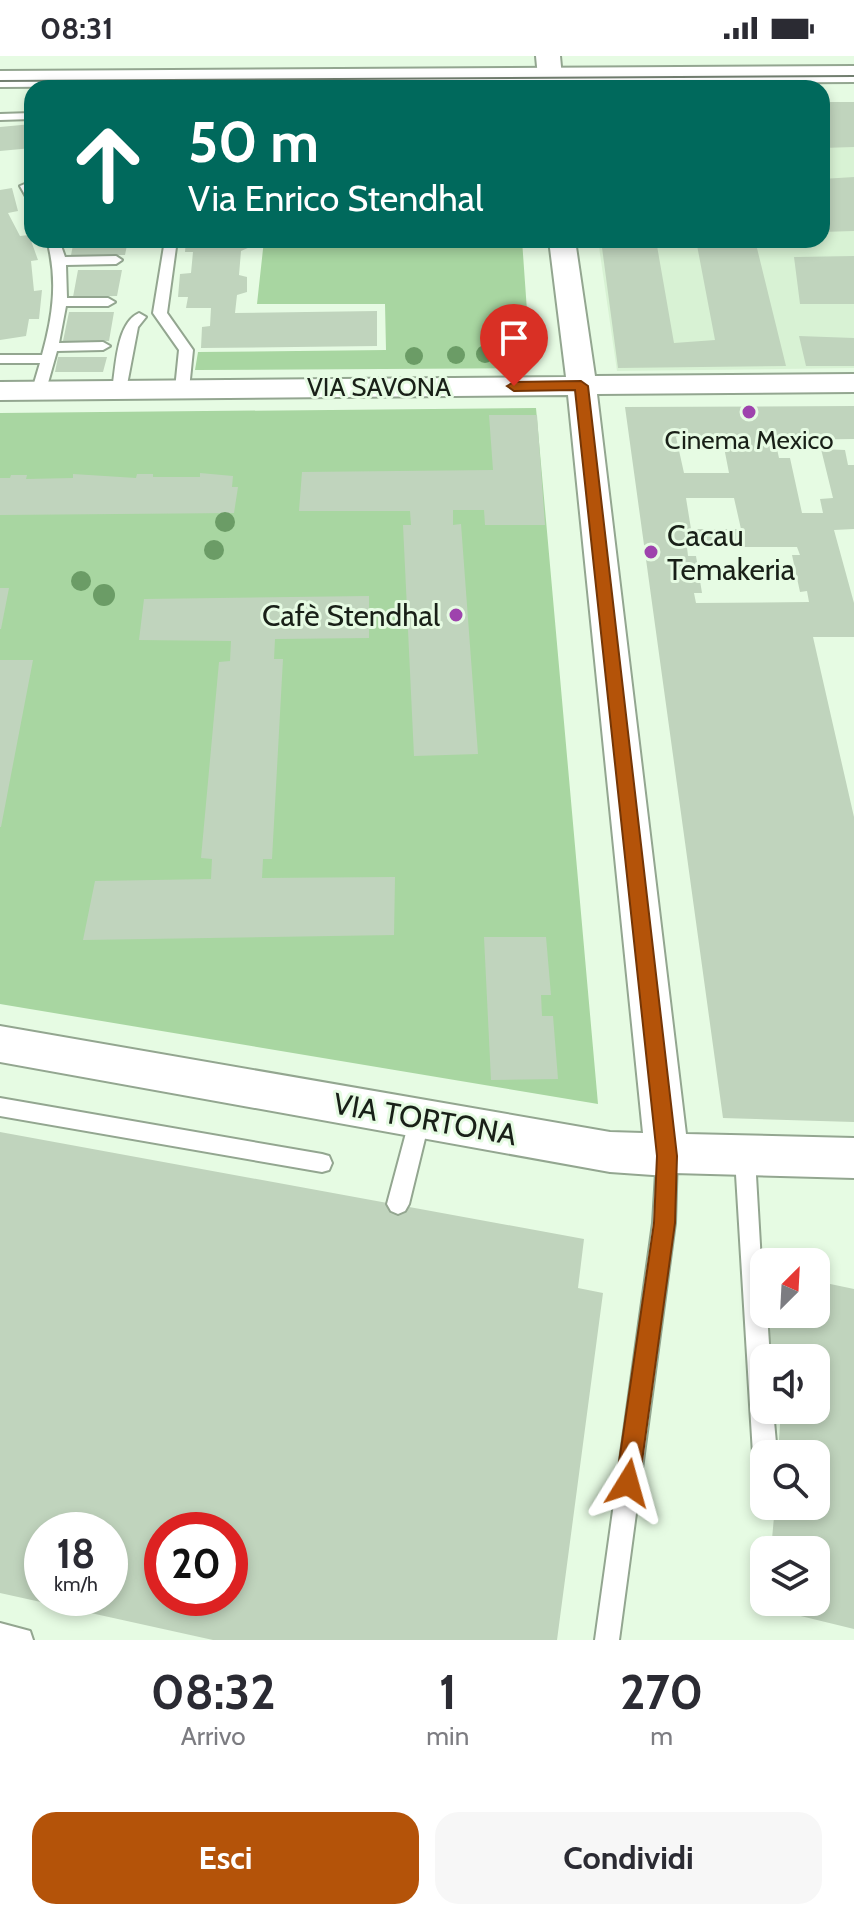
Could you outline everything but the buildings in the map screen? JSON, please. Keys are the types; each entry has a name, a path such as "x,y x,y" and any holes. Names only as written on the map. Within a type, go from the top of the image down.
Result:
{"street":[{"path":"324,80 550,73 854,74"},
{"path":"0,79 24,80"},
{"path":"563,248 667,1156"},
{"name":"VIA SAVONA","path":"0,391 854,383"},
{"name":"VIA TORTONA","path":"0,1044 610,1152 745,1158 854,1158"}],"lane":[{"path":"0,117 24,116"},
{"path":"39,390 61,302 61,261 56,248"},
{"path":"170,248 160,313 162,320 184,341 188,357 182,389"},
{"path":"61,261 116,260"},
{"path":"61,302 108,302"},
{"path":"119,390 131,327 139,317"},
{"path":"0,359 103,346"},
{"path":"0,1107 322,1163"},
{"path":"398,1204 420,1118"},
{"path":"607,1640 664,1223 667,1156"},
{"path":"745,1158 764,1440"},
{"path":"0,1635 21,1640"}],"shaded area":[{"path":"830,102 854,102 854,368 617,371 599,248 830,248"}],"green space":[{"path":"263,248 523,248 531,368 195,370 198,352 386,350 385,304 257,304"},
{"path":"536,408 598,1104 0,1004 0,413"}],"tram line":[{"path":"171,80 854,76"},
{"path":"0,81 24,81"}],"place":[{"name":"Cinema Mexico","path":"749,412"},
{"name":"Cacau Temakeria","path":"651,552"},
{"name":"Cafè Stendhal","path":"456,615"}],"route":[{"path":"514,386 581,386 667,1156 664,1223 628,1483"}]}
